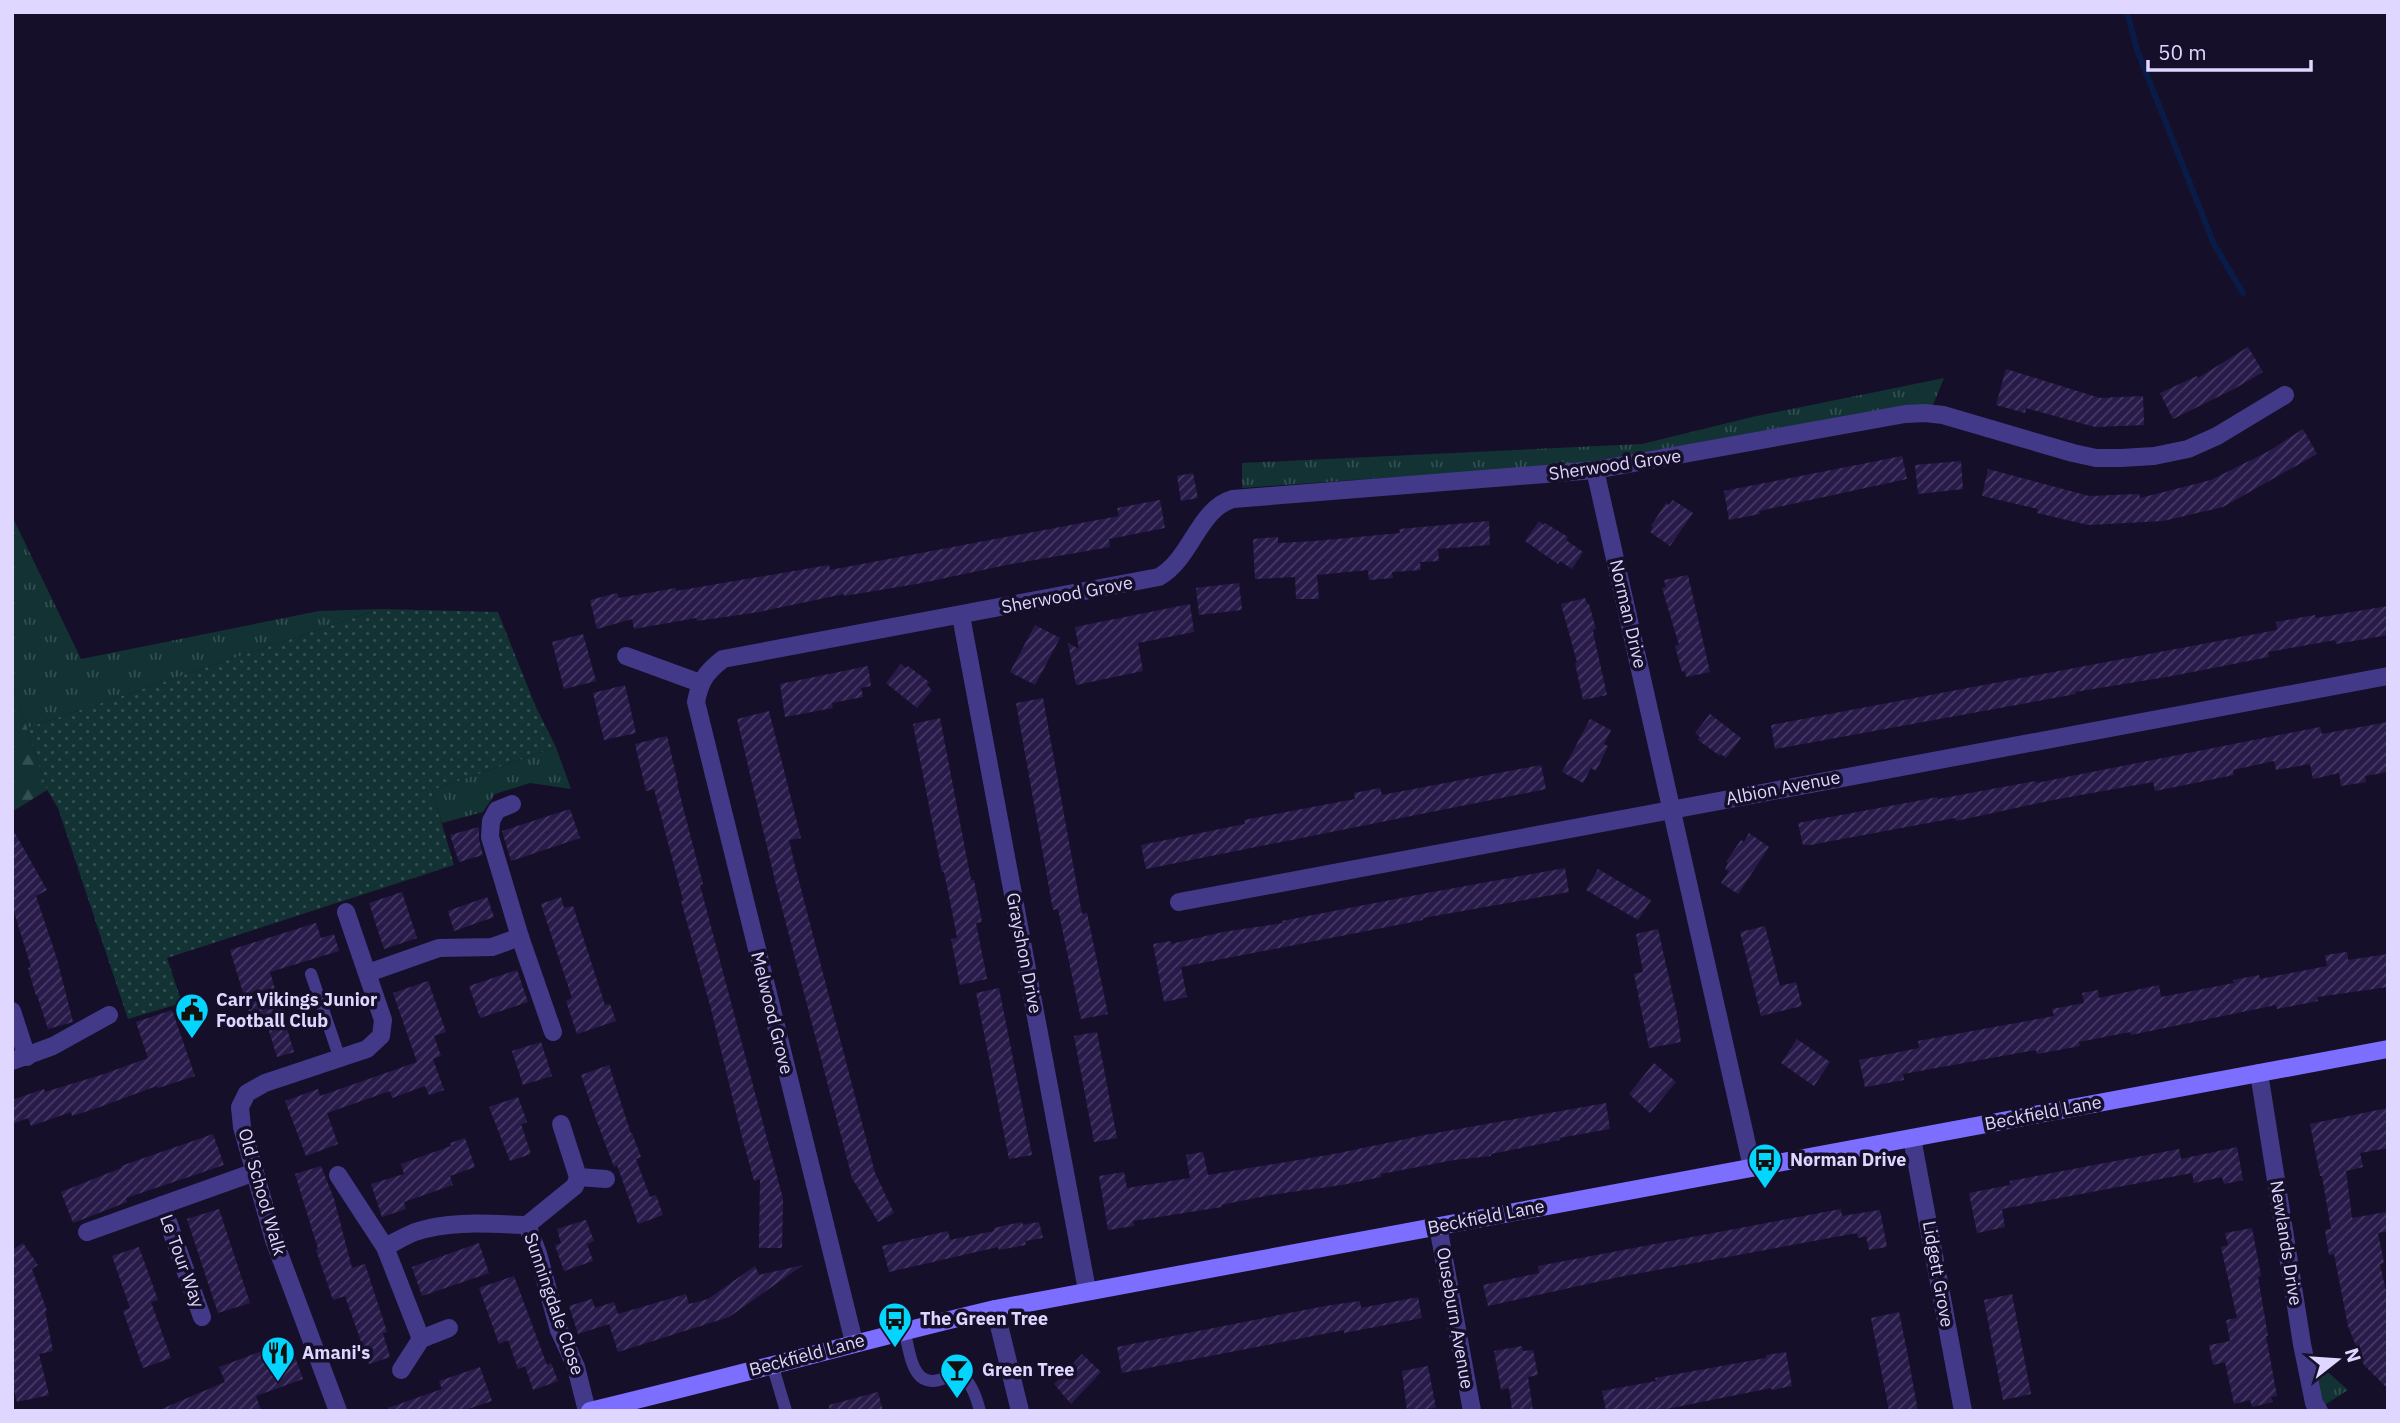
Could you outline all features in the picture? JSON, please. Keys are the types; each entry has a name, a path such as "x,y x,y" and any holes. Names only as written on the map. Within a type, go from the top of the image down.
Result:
{"street":[{"name":"Sherwood Grove","path":"961,616 1160,577 1178,563 1213,509 1233,499 1595,470 1905,414 1925,413 1943,415 2096,458 2154,456 2188,449 2217,436 2285,395"},
{"name":"Norman Drive","path":"1595,470 1752,1167"},
{"path":"626,656 700,683 710,669 723,659 961,616"},
{"name":"Grayshon Drive","path":"961,616 1087,1290"},
{"name":"Albion Avenue","path":"1179,902 2388,676"},
{"name":"Melwood Grove","path":"700,683 696,702 700,722 854,1342"},
{"path":"512,804 497,810 491,821 490,836 520,937 553,1032"},
{"name":"Old School Walk","path":"338,1411 274,1240 242,1127 240,1107 247,1093 265,1083 367,1049 381,1036 383,1020 346,912"},
{"path":"368,973 439,948 492,947 520,937"},
{"path":"12,1011 20,1059 53,1046 109,1016"},
{"name":"Beckfield Lane","path":"589,1411 854,1342 1087,1290 2388,1049"},
{"name":"Newlands Drive","path":"2259,1073 2302,1344 2314,1403 2319,1411"},
{"path":"561,1124 578,1177 606,1179"},
{"name":"Lidgett Grove","path":"1912,1138 1963,1411"},
{"name":"Le Tour Way","path":"88,1232 255,1172"},
{"path":"338,1175 385,1247 421,1339"},
{"name":"Sunningdale Close","path":"578,1177 575,1186 527,1225 559,1330 576,1367 589,1411"},
{"name":"Le Tour Way","path":"162,1205 202,1317"},
{"path":"385,1247 414,1233 447,1226 527,1225"},
{"name":"Ouseburn Avenue","path":"1438,1226 1472,1411"},
{"path":"995,1309 1020,1411"},
{"path":"401,1370 421,1339 449,1328"}],"lane":[{"path":"311,974 340,1059"},
{"path":"904,1330 920,1377 930,1380 956,1375 966,1379 974,1387 980,1411"},
{"path":"772,1364 786,1411"}],"green space":[{"path":"1944,378 1933,405 1879,410 1578,464 1242,488 1242,463 1642,444 1752,417"},
{"path":"12,516 81,659 319,611 380,609 27,728 12,681"},
{"path":"380,609 498,612 535,705 556,747 432,790 454,865 167,958 182,1003 128,1019 58,808 47,790 27,728"},
{"path":"12,681 47,790 12,812"},
{"path":"556,747 571,789 530,783 495,794 483,812 442,823 432,790"},
{"path":"2313,1359 2348,1390 2323,1406"}],"building":[{"path":"2248,347 2263,372 2173,419 2160,393 2197,376 2198,378"},
{"path":"2006,369 2100,398 2143,396 2144,425 2095,427 2026,408 2025,413 1996,405"},
{"path":"2303,429 2317,454 2223,507 2163,521 2088,525 2037,513 2038,509 1982,496 1988,469 2089,496 2139,494 2140,498 2211,480 2269,451"},
{"path":"1902,456 1907,479 1729,520 1724,491"},
{"path":"1961,461 1963,489 1918,494 1915,465"},
{"path":"1193,473 1198,498 1181,501 1177,476"},
{"path":"1160,500 1165,528 1109,539 1110,547 922,583 844,594 759,612 697,621 696,618 634,629 632,619 597,629 590,600 617,593 619,598 676,588 676,591 829,565 830,570 1119,516 1117,508"},
{"path":"1673,500 1693,513 1670,546 1650,532 1666,503 1669,505"},
{"path":"1489,521 1490,545 1438,549 1439,561 1420,562 1421,570 1392,572 1393,578 1369,580 1368,570 1317,575 1319,599 1296,599 1295,577 1255,579 1253,539 1278,537 1278,543 1315,541 1400,533 1399,529"},
{"path":"1539,521 1568,537 1566,540 1583,552 1572,569 1560,561 1558,564 1525,541"},
{"path":"1688,575 1710,672 1686,677 1685,671 1682,672 1675,646 1679,645 1662,588 1666,587 1664,580"},
{"path":"1239,583 1242,610 1199,615 1196,588"},
{"path":"1585,598 1596,629 1593,630 1594,637 1607,695 1583,700 1575,663 1577,662 1561,604"},
{"path":"1190,604 1194,632 1138,643 1143,671 1076,685 1068,643 1079,649 1075,627"},
{"path":"2388,606 2388,635 2336,644 2335,640 2268,652 2269,657 1775,749 1771,725 2277,630 2276,622"},
{"path":"1035,625 1060,638 1035,685 1010,672"},
{"path":"583,634 596,681 564,689 552,642"},
{"path":"901,664 906,668 908,666 929,682 927,685 932,690 917,708 886,683"},
{"path":"868,666 871,686 861,688 863,697 832,703 833,708 785,717 780,684"},
{"path":"625,685 636,733 604,740 593,693"},
{"path":"1043,698 1082,914 1087,913 1108,1014 1081,1019 1058,909 1053,910 1016,703"},
{"path":"769,711 801,838 789,840 795,866 875,1173 894,1213 878,1222 852,1178 776,885 737,719"},
{"path":"1710,714 1741,738 1726,758 1698,740 1700,737 1695,733"},
{"path":"940,718 971,880 974,880 982,922 976,923 987,979 960,985 951,939 957,938 913,724"},
{"path":"1590,719 1611,730 1604,744 1608,746 1596,771 1591,768 1583,783 1562,772"},
{"path":"2388,722 2388,772 2365,776 2366,782 2341,786 2339,773 2313,779 2310,764 2276,770 2274,761 2233,770 2234,775 2155,791 2153,782 1956,821 1955,818 1810,845 1803,845 1798,823 1938,797 2035,781 2036,783 2320,727 2322,734"},
{"path":"667,736 703,884 700,885 783,1199 782,1248 759,1248 760,1179 754,1181 654,789 646,791 635,744"},
{"path":"1541,765 1546,789 1146,869 1141,845 1245,824 1244,820 1355,799 1354,793 1380,788 1382,795"},
{"path":"570,809 580,838 511,861 502,831"},
{"path":"479,827 483,855 459,862 450,835"},
{"path":"12,828 47,890 36,896 57,959 73,1022 48,1029 36,996 28,968 31,967 12,905"},
{"path":"1749,833 1769,847 1738,894 1721,883 1729,871 1725,869 1728,863 1726,862"},
{"path":"1565,868 1569,892 1423,918 1181,967 1187,997 1164,1002 1153,944 1171,941 1171,944"},
{"path":"1598,869 1651,900 1638,920 1586,890"},
{"path":"402,892 417,938 384,949 369,903"},
{"path":"487,897 494,917 454,931 448,911"},
{"path":"561,897 564,908 573,906 605,1005 610,1004 616,1021 577,1034 566,1001 572,998 541,904"},
{"path":"316,923 321,938 334,934 339,951 270,972 294,1052 277,1057 266,1021 253,1025 230,950"},
{"path":"1765,926 1780,986 1796,982 1802,1006 1761,1016 1740,932"},
{"path":"1658,929 1681,1042 1649,1048 1634,974 1643,972 1636,934"},
{"path":"2347,952 2348,960 2388,954 2388,987 2317,997 2318,1001 2277,1009 2276,1005 2131,1035 2130,1032 2079,1042 2080,1046 2037,1054 2036,1050 1903,1074 1904,1080 1865,1087 1859,1060 1919,1048 1918,1041 2054,1016 2052,1009 2084,1003 2082,993 2098,990 2099,998 2159,985 2161,997 2234,983 2233,980 2259,975 2260,979 2327,966 2325,955"},
{"path":"517,970 528,1002 480,1018 469,986"},
{"path":"428,981 446,1032 434,1036 441,1056 433,1059 444,1090 429,1095 425,1086 392,1098 390,1091 327,1113 338,1144 306,1156 285,1101 318,1089 320,1096 417,1062 393,993"},
{"path":"999,988 1032,1155 1009,1159 976,993"},
{"path":"172,1010 195,1076 158,1088 157,1086 72,1116 71,1112 31,1126 28,1118 12,1124 12,1100 104,1074 148,1058 136,1022"},
{"path":"1097,1032 1117,1138 1094,1142 1074,1036"},
{"path":"1797,1039 1830,1062 1814,1086 1781,1063"},
{"path":"541,1042 552,1076 523,1085 512,1051"},
{"path":"1654,1063 1676,1082 1650,1113 1629,1094"},
{"path":"609,1065 641,1157 636,1159 650,1197 656,1195 663,1215 638,1224 581,1075"},
{"path":"518,1097 527,1122 521,1124 531,1154 510,1161 489,1107"},
{"path":"1606,1103 1610,1129 1559,1138 1560,1140 1491,1156 1381,1174 1381,1177 1342,1185 1270,1195 1221,1205 1222,1207 1133,1221 1134,1226 1108,1230 1099,1176 1124,1172 1127,1188 1190,1178 1186,1155 1203,1152 1208,1175"},
{"path":"2388,1108 2388,1148 2360,1153 2363,1167 2346,1171 2352,1218 2386,1212 2388,1231 2378,1233 2384,1263 2380,1264 2388,1301 2388,1389 2364,1365 2348,1326 2334,1254 2329,1255 2325,1230 2331,1229 2310,1124"},
{"path":"213,1134 224,1165 126,1198 127,1202 73,1223 61,1192 121,1166"},
{"path":"465,1138 475,1167 450,1176 453,1185 404,1202 406,1209 382,1217 371,1184 404,1174 401,1164 451,1146 450,1143"},
{"path":"2237,1147 2243,1180 2224,1184 2222,1177 2194,1183 2192,1173 2002,1209 2005,1227 1977,1233 1969,1193 2010,1185 2010,1181 2179,1149 2181,1159"},
{"path":"321,1166 334,1199 352,1268 365,1264 387,1332 383,1333 390,1357 369,1364 345,1296 333,1300 295,1174"},
{"path":"219,1209 250,1303 218,1313 187,1219"},
{"path":"1841,1209 1842,1216 1880,1210 1887,1247 1869,1250 1866,1236 1858,1238 1857,1233 1619,1277 1488,1306 1483,1285 1539,1273 1538,1266"},
{"path":"586,1220 594,1241 587,1244 593,1261 564,1271 555,1245 561,1243 557,1229"},
{"path":"1022,1222 1023,1225 1039,1222 1043,1238 1025,1241 1026,1245 999,1250 998,1247 889,1272 882,1246 948,1231 950,1240"},
{"path":"2252,1228 2277,1396 2271,1397 2273,1402 2252,1407 2250,1400 2234,1404 2225,1362 2213,1365 2209,1345 2230,1341 2226,1320 2237,1318 2221,1247 2228,1245 2225,1233"},
{"path":"23,1243 38,1265 32,1269 47,1311 53,1351 39,1354 49,1395 17,1402 12,1382 12,1250"},
{"path":"479,1243 489,1273 422,1296 412,1267"},
{"path":"139,1247 158,1300 151,1302 171,1358 143,1368 123,1311 130,1308 112,1256"},
{"path":"803,1265 729,1317 618,1352 609,1324 578,1334 569,1306 592,1299 595,1308 614,1302 618,1314 686,1294 689,1304 708,1299 755,1266 759,1275"},
{"path":"514,1276 547,1365 551,1363 558,1381 533,1390 525,1366 518,1369 508,1340 499,1344 479,1288"},
{"path":"2012,1294 2031,1394 2003,1400 1984,1300"},
{"path":"1418,1297 1422,1318 1344,1333 1344,1330 1122,1373 1117,1347 1325,1306 1360,1301 1361,1308"},
{"path":"1899,1312 1918,1411 1889,1411 1871,1318"},
{"path":"289,1341 303,1379 256,1396 261,1411 157,1411 225,1382 219,1367"},
{"path":"1522,1346 1523,1351 1533,1350 1538,1375 1528,1377 1533,1411 1512,1411 1509,1388 1501,1390 1494,1351"},
{"path":"1786,1352 1792,1386 1657,1411 1606,1411 1602,1391"},
{"path":"1082,1354 1101,1372 1071,1404 1054,1384"},
{"path":"1428,1366 1436,1408 1407,1411 1402,1371"},
{"path":"480,1367 492,1401 462,1411 388,1411 388,1408 442,1389 439,1381"},
{"path":"878,1392 883,1411 829,1411 829,1405"}],"waterway":[{"path":"2127,12 2137,50 2214,244 2243,293"}],"place":[{"name":"Carr Vikings Junior Football Club","path":"192,1040"},
{"name":"Norman Drive","path":"1765,1190"},
{"name":"The Green Tree","path":"895,1349"},
{"name":"Amani's","path":"278,1383"},
{"name":"Green Tree","path":"957,1400"}]}
